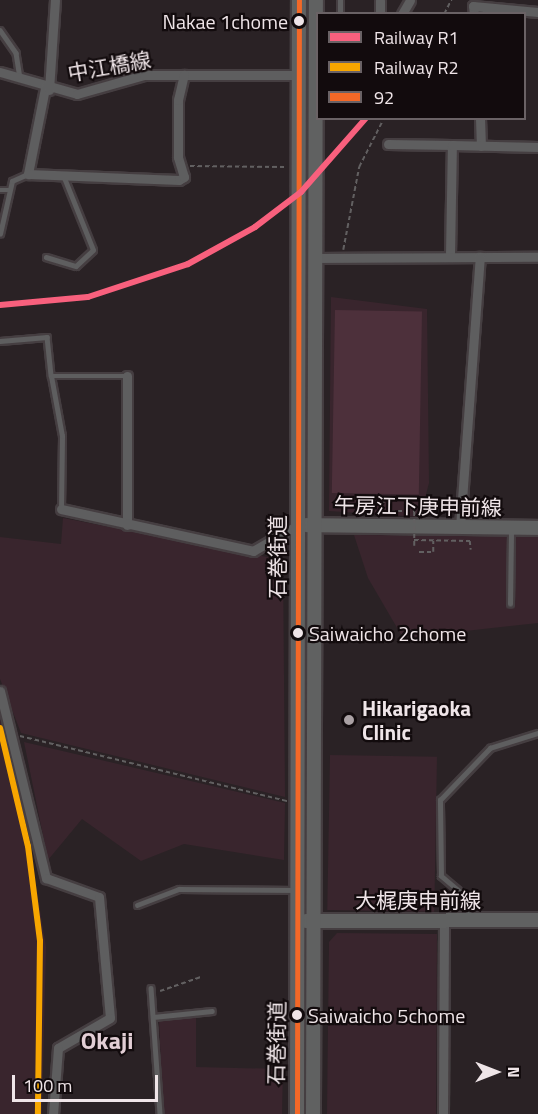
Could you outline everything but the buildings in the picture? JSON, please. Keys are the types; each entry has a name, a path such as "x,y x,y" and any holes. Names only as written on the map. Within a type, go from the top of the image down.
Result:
{"street":[{"path":"55,0 47,89 28,174 64,178 179,180 184,177 180,166 178,100 184,75"},
{"name":"石巻街道","path":"297,1114 299,0"},
{"path":"474,7 538,12"},
{"name":"石巻街道","path":"313,1114 316,58"},
{"name":"中江橋線","path":"0,72 47,89 77,94 144,75 299,75"},
{"path":"299,75 315,76"},
{"path":"480,120 481,146"},
{"path":"388,144 538,147"},
{"path":"450,255 452,145"},
{"path":"314,258 450,255 538,257"},
{"path":"460,527 480,257"},
{"path":"127,376 127,525"},
{"path":"61,510 253,551 298,525"},
{"name":"午房江下庚申前線","path":"298,525 538,528"},
{"path":"0,691 14,735 46,878 99,897 110,1018 57,1048 53,1114"},
{"name":"大梶庚申前線","path":"298,921 538,920"},
{"path":"443,1114 444,921"}],"lane":[{"path":"0,30 16,53 20,78"},
{"path":"0,234 10,190 18,174 28,174"},
{"path":"46,257 75,266 93,250 64,178"},
{"path":"0,190 10,190"},
{"path":"0,341 47,337 51,376 62,436 61,510"},
{"path":"51,376 127,376"},
{"path":"510,528 510,604"},
{"path":"470,921 467,898 441,876 440,800 490,748 538,733"},
{"path":"137,905 179,890 299,890"},
{"path":"151,987 160,1114"},
{"path":"153,1017 212,1011"}],"path":[{"path":"342,256 359,167 383,120"},
{"path":"180,166 288,167"},
{"path":"384,499 383,511 414,511 414,546"},
{"path":"414,540 470,541 471,550"},
{"path":"419,552 434,552 433,541"},
{"path":"14,735 287,802"},
{"path":"151,994 201,977"}],"shaded area":[{"path":"331,297 427,309 429,483 420,517 329,511"},
{"path":"335,310 422,312 419,494 332,493"},
{"path":"63,518 283,560 285,797 21,733 0,679 0,537 61,544"},
{"path":"354,535 538,536 538,623 403,638 368,578"},
{"path":"307,607 310,607 309,902 304,902"},
{"path":"0,719 19,782 46,947 42,1114 0,1114"},
{"path":"24,742 285,803 284,860 184,844 141,861 82,819 48,860"},
{"path":"330,755 437,757 434,912 327,910"},
{"path":"337,933 437,934 436,1114 327,1114 329,942"},
{"path":"196,1016 196,1067 283,1069 282,1114 163,1114 159,1020"}],"rail line":[{"name":"R1","path":"0,305 88,297 188,264 255,227 301,192 364,120"},
{"name":"R2","path":"0,728 28,846 40,941 38,1114"}],"transit line":[{"name":"92","path":"297,1114 299,0"}],"place":[{"name":"Nakae 1chome","path":"299,21"},
{"name":"Saiwaicho 2chome","path":"298,633"},
{"name":"Hikarigaoka Clinic","path":"349,720"},
{"name":"Saiwaicho 5chome","path":"297,1015"}],"district":[{"name":"Okaji","path":"107,1041"}]}
